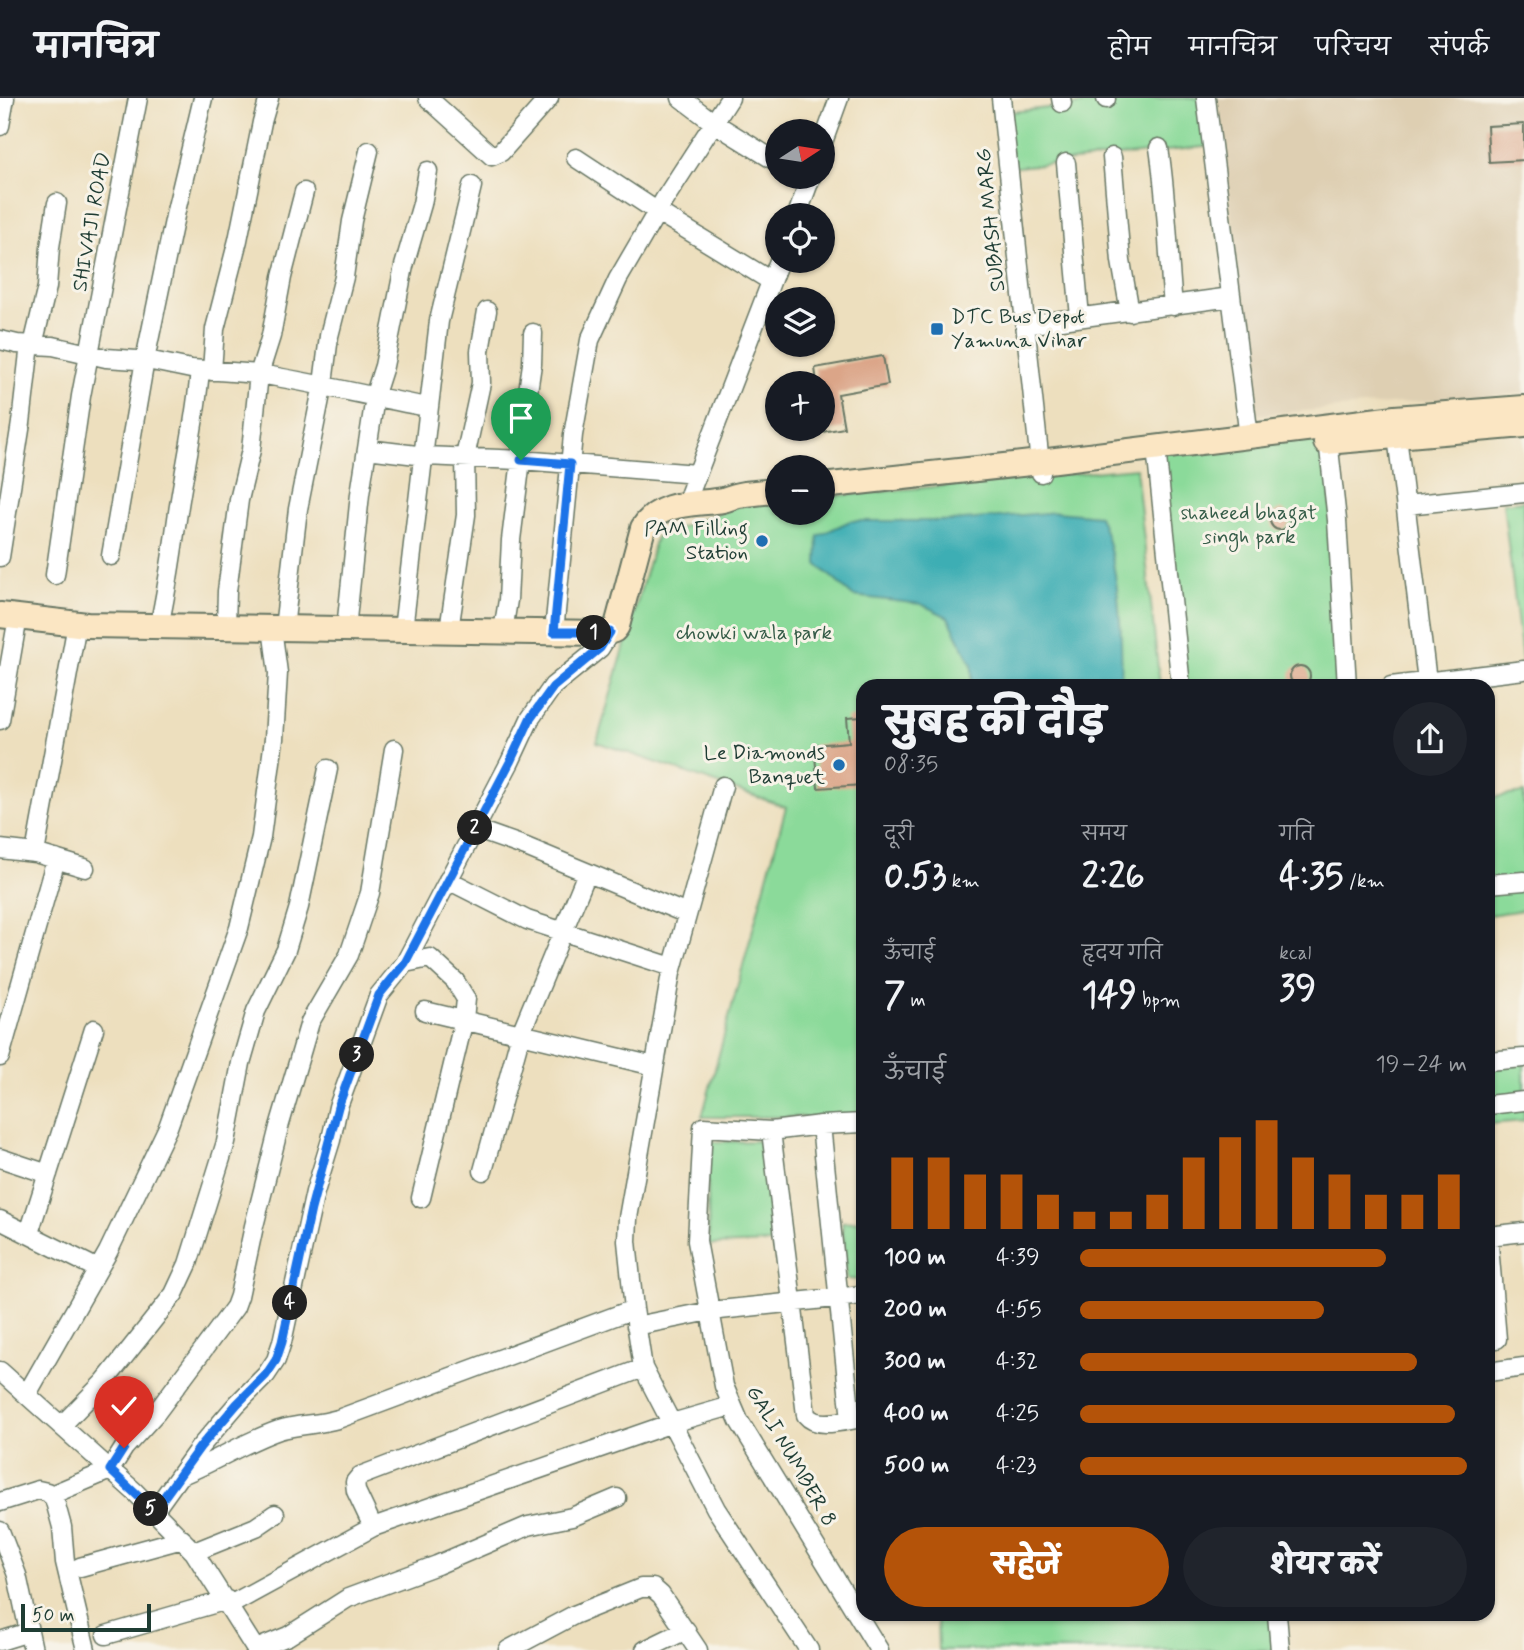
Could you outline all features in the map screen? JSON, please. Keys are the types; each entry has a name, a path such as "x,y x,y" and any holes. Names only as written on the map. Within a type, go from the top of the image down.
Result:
{"street":[{"path":"0,126 5,98"},
{"name":"SHIVAJI ROAD","path":"55,575 66,486 89,354 102,299 110,237 138,98"},
{"path":"111,556 145,360 203,98"},
{"path":"159,626 206,370 238,240 259,134 270,98"},
{"path":"428,98 492,156 501,152 549,98"},
{"path":"681,98 714,123 765,155"},
{"path":"554,632 570,464 590,340 618,279 730,98"},
{"path":"831,119 839,98"},
{"name":"SUBASH MARG","path":"1001,98 1040,468"},
{"path":"1206,98 1249,437"},
{"path":"1159,148 1165,186 1165,221 1173,306"},
{"path":"27,1394 98,1269 168,1127 239,929 261,837 274,739 278,628 323,384 329,336 344,277 352,221 369,151"},
{"path":"1112,157 1121,261 1130,312"},
{"path":"576,158 771,281"},
{"path":"1066,163 1080,317"},
{"path":"346,629 375,398 428,172"},
{"path":"403,629 439,321 472,186"},
{"path":"226,627 227,591 239,500 251,450 259,374 271,336 282,277 304,192"},
{"path":"0,557 32,345 47,287 57,204"},
{"path":"686,503 774,273"},
{"path":"1026,325 1231,297"},
{"path":"449,630 466,515 465,457 481,383 480,351 487,311"},
{"path":"503,631 533,333"},
{"path":"0,340 53,346 106,358 145,360 323,384 375,398 428,407"},
{"path":"835,494 1327,434 1395,418 1524,408"},
{"path":"1157,453 1249,437 1327,434 1397,436 1524,425"},
{"path":"1327,434 1337,520 1347,679"},
{"path":"1397,436 1406,505 1438,679"},
{"path":"367,449 425,456 521,460 697,474"},
{"path":"1157,453 1180,679"},
{"path":"835,485 1040,468"},
{"path":"154,1511 200,1447 266,1375 276,1360 315,1192 338,1107 379,995 405,963 530,719 553,687 600,648 617,626 643,527 654,515 686,503 726,500 736,495 765,492"},
{"path":"1406,505 1524,493"},
{"path":"726,500 736,505 765,501"},
{"path":"0,720 9,616 77,624 610,632"},
{"path":"35,853 77,624"},
{"path":"1460,679 1524,670"},
{"path":"51,1495 110,1470 124,1448 156,1413 215,1335 240,1296 278,1127 310,1022 349,955 370,893 394,749"},
{"path":"62,1425 104,1382 167,1303 188,1264 226,1142 241,1063 256,1011 286,950 299,907 327,769"},
{"path":"723,786 672,967 628,1218 627,1241 643,1368 716,1509 808,1650"},
{"path":"475,829 687,914"},
{"path":"0,849 35,853 85,868"},
{"path":"0,1057 56,859"},
{"path":"483,1171 521,1033 587,873"},
{"path":"448,880 527,920 672,967"},
{"path":"1495,883 1524,881"},
{"path":"405,963 430,958 455,981 466,999 464,1019 421,1198"},
{"path":"425,1011 654,1066"},
{"path":"29,1233 94,1030"},
{"path":"1495,1060 1524,1058"},
{"path":"1495,1104 1524,1101"},
{"path":"856,1123 771,1132 806,1415 811,1422 819,1424 856,1419"},
{"path":"821,1125 838,1296 856,1413"},
{"name":"GALI NUMBER 8","path":"771,1132 703,1127 697,1241 724,1386 731,1406 856,1612"},
{"path":"0,1158 48,1174"},
{"path":"0,1220 98,1269"},
{"path":"1495,1235 1524,1232"},
{"path":"179,1476 276,1431 338,1419 635,1318 856,1295"},
{"path":"1495,1316 1497,1339"},
{"path":"1495,1371 1524,1367"},
{"path":"373,1527 356,1491 355,1482 360,1476 643,1368"},
{"path":"0,1371 62,1425 188,1546 228,1602 256,1649 288,1636 348,1598 437,1565 528,1526 572,1517 617,1498"},
{"path":"106,1635 228,1602 373,1527 672,1423 731,1406"},
{"path":"0,1502 38,1490 54,1498 62,1527 65,1562 86,1650"},
{"path":"80,1567 188,1546 257,1527 275,1514"},
{"path":"0,1531 17,1575 33,1650"},
{"path":"508,1650 575,1615 641,1588 653,1588 661,1595 698,1650"},
{"name":"GALI NUMBER 8","path":"861,1621 879,1650"},
{"path":"1278,1621 1280,1650"},
{"path":"645,1650 686,1630"},
{"path":"0,1641 29,1632"}],"shaded area":[{"path":"1218,98 1524,98 1524,393 1254,415"}],"green space":[{"path":"1138,98 1206,98 1212,146 1009,168 1003,113"},
{"name":"shaheed bhagat singh park","path":"1324,427 1346,679 1180,679 1157,450"},
{"name":"chowki wala park","path":"1136,468 1159,679 856,679 856,1117 702,1117 786,807 597,742 656,537 739,505 765,502 765,525 835,525 835,496"},
{"path":"1524,501 1524,675 1503,503"},
{"path":"1524,793 1524,910 1495,914 1495,797"},
{"path":"1524,1062 1524,1121 1495,1123 1495,1064"},
{"path":"765,1141 773,1243 709,1245 707,1142"},
{"path":"856,1221 856,1280 847,1279 842,1222"},
{"path":"937,1621 1271,1621 1274,1650 938,1650"}],"water":[{"path":"1057,512 1099,516 1106,534 1115,576 1121,679 972,679 972,665 948,617 921,604 853,596 817,564 818,536 850,521 952,521"}],"building":[{"path":"1524,124 1524,160 1489,162 1487,126"},
{"path":"883,356 888,385 838,394 844,428 835,430 835,371 815,371 815,368"},
{"path":"1276,510 1284,510 1290,520 1284,530 1276,530 1270,524 1270,516"},
{"path":"1296,667 1304,667 1309,672 1309,679 1291,679 1291,672"},
{"name":"Le Diamonds Banquet","path":"856,717 856,785 818,788 814,745 849,742 847,718"}],"place":[{"name":"DTC Bus Depot Yamuna Vihar","path":"937,329"},
{"name":"PAM Filling Station","path":"762,541"},
{"name":"Le Diamonds Banquet","path":"839,765"}],"route":[{"path":"124,1448 110,1470 154,1511 200,1447 266,1375 276,1360 315,1192 338,1107 379,995 405,963 530,719 557,682 600,648 610,632 554,632 570,464 521,460"}]}
